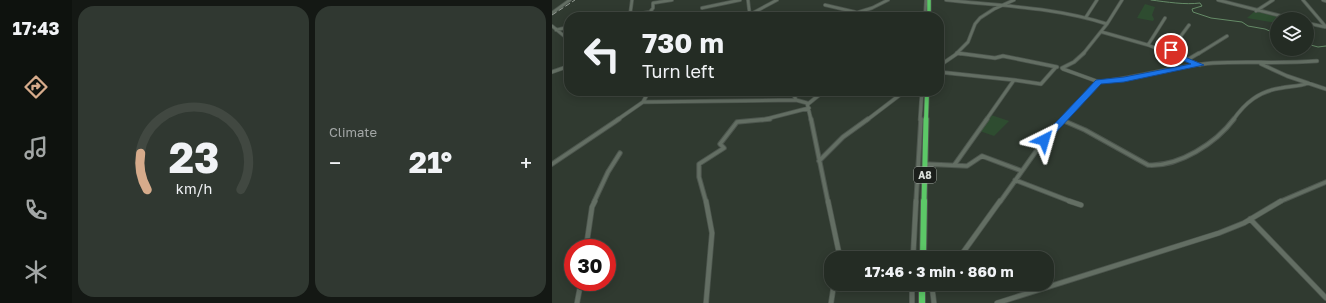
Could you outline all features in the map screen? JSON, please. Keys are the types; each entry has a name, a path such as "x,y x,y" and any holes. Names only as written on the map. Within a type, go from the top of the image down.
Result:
{"highway":[{"path":"929,0 929,12"},
{"name":"A8","path":"923,251 926,96"},
{"path":"922,291 922,303"}],"street":[{"path":"552,13 570,0"},
{"path":"630,12 632,0"},
{"path":"650,12 653,8 653,3 672,0"},
{"path":"702,8 740,0"},
{"path":"748,0 750,12"},
{"path":"757,12 777,0"},
{"path":"859,12 888,0"},
{"path":"925,12 926,0"},
{"path":"946,0 971,1 998,6 1086,17 1107,24"},
{"path":"985,4 990,0"},
{"path":"944,64 968,42 978,20 998,6 1014,0"},
{"path":"1086,17 1097,0"},
{"path":"1062,68 1067,67 1089,48 1102,32 1122,0"},
{"path":"1218,0 1270,14"},
{"path":"1256,11 1273,0"},
{"path":"1303,0 1326,27"},
{"path":"1322,0 1326,1"},
{"path":"825,5 852,12"},
{"path":"1148,45 1165,18"},
{"path":"1314,24 1326,27"},
{"path":"1169,52 1189,25"},
{"path":"552,26 564,36"},
{"path":"556,30 564,28"},
{"path":"1102,32 1148,45 1201,65"},
{"path":"1186,60 1227,36"},
{"path":"956,53 995,58 1003,56 1062,68 1099,82 1124,80 1181,67 1214,63 1318,61"},
{"path":"1260,63 1287,76 1326,89"},
{"path":"944,73 982,77 993,76 1041,84 1056,67"},
{"path":"552,72 564,68"},
{"path":"955,164 1014,80"},
{"path":"964,251 1044,140 1099,82"},
{"path":"1062,120 1085,130 1148,165 1158,165 1183,157 1202,147 1223,132 1242,107 1256,97 1275,89 1308,83"},
{"path":"552,164 643,102 647,96"},
{"path":"794,96 796,100"},
{"path":"706,303 712,233 707,205 699,177 699,164 724,148 720,144 737,122 768,119 809,106 819,96"},
{"path":"819,161 845,136 898,96"},
{"path":"913,251 922,96"},
{"path":"643,102 796,100 809,106"},
{"path":"809,106 837,251"},
{"path":"587,239 592,207 608,172 620,153"},
{"path":"925,164 955,164 969,166 982,156 1022,171"},
{"path":"1015,180 1081,205"},
{"path":"997,303 1219,233 1250,219 1288,197 1326,182"},
{"path":"1250,219 1326,298"},
{"path":"577,303 579,291"},
{"path":"830,303 833,291"},
{"path":"912,291 912,303"},
{"path":"933,291 932,297 934,303"}],"green space":[{"path":"1145,4 1155,7 1152,15 1154,19 1153,21 1137,18"},
{"path":"1255,11 1270,14 1270,22 1247,18"},
{"path":"988,114 1009,121 994,136 977,130"}],"waterway":[{"path":"1151,0 1194,4 1200,3 1202,6 1192,9 1193,12 1211,18 1242,22 1248,26 1270,31"},
{"path":"1314,46 1326,46"}],"railway":[{"path":"552,15 575,0"}],"route":[{"path":"1044,140 1099,82 1124,80 1181,67 1201,65 1169,52 1171,50"}]}
